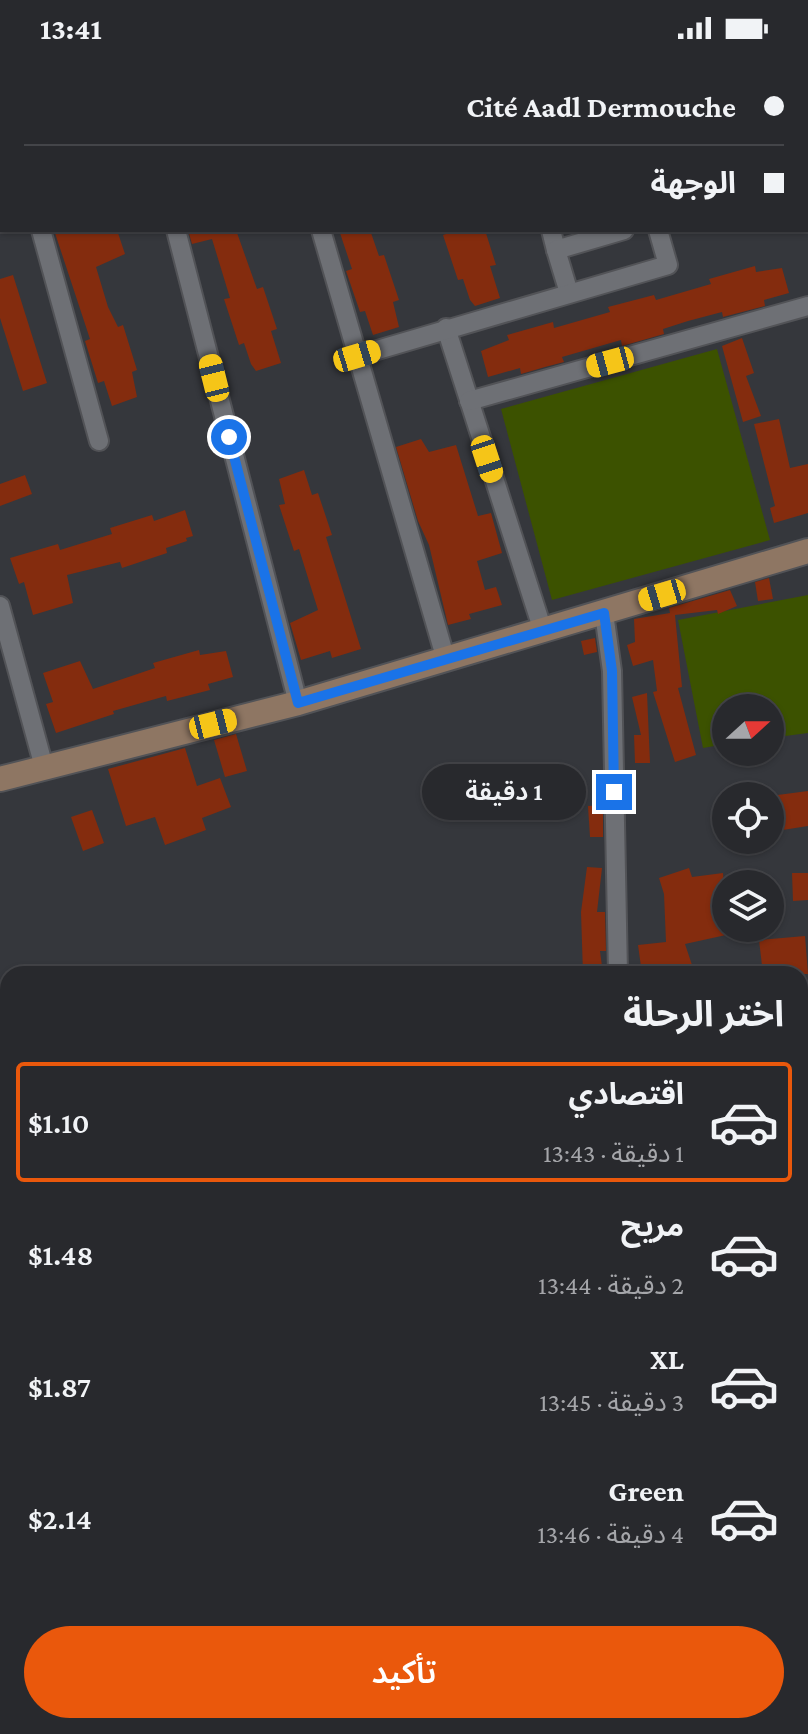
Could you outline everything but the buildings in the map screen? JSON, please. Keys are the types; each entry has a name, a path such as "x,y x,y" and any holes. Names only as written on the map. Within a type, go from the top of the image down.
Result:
{"main road":[{"path":"0,779 298,703 808,551"}],"street":[{"path":"42,232 99,441"},
{"path":"177,232 298,703"},
{"path":"322,232 446,660"},
{"path":"552,232 569,293"},
{"path":"556,250 617,232"},
{"path":"357,356 668,265 659,232"},
{"path":"469,401 808,306"},
{"path":"446,328 543,631"},
{"path":"0,606 44,767"},
{"path":"604,613 612,671 618,966"}],"green space":[{"path":"717,349 770,540 552,600 501,409"},
{"path":"808,595 808,733 784,736 784,694 712,694 712,746 703,748 678,620"}],"route":[{"path":"229,437 298,703 604,613 612,671 614,792"}]}
